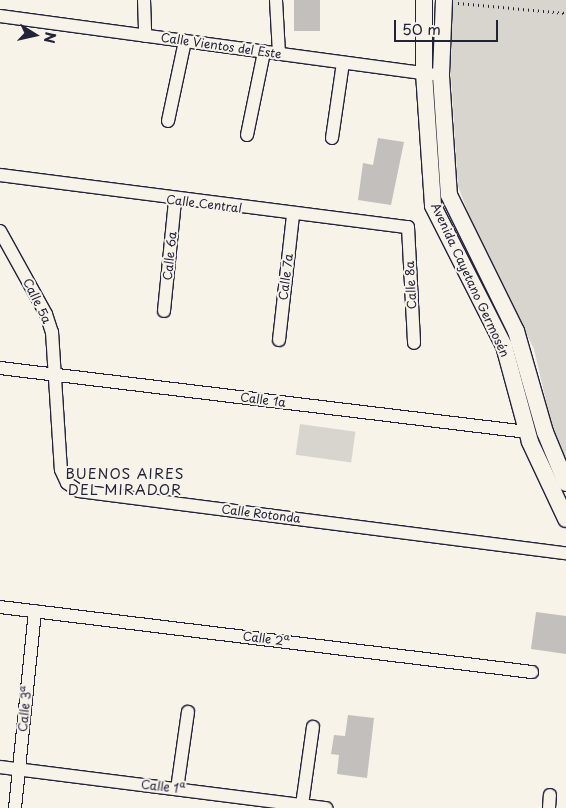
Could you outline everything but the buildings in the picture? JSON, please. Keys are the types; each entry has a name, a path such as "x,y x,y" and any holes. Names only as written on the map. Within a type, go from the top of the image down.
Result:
{"street":[{"path":"144,0 145,36"},
{"path":"276,0 279,54"},
{"name":"Avenida Cayetano Germosén","path":"424,0 424,73 433,206 504,346 527,432 566,519"},
{"name":"Avenida Cayetano Germosén","path":"444,1 441,76 449,195 516,331 545,432 566,483"},
{"name":"Calle Vientos del Este","path":"0,16 441,76"},
{"path":"168,121 185,41"},
{"path":"247,135 264,52"},
{"path":"332,138 344,63"},
{"name":"Calle Central","path":"0,175 176,200 408,227"},
{"name":"Calle 6a","path":"164,311 176,200"},
{"name":"Calle 7a","path":"279,340 294,215"},
{"name":"Calle 8a","path":"408,227 414,343"},
{"name":"Calle 5a","path":"0,232 46,314 56,376"},
{"name":"Calle 1a","path":"0,368 527,432"},
{"name":"Calle Rotonda","path":"56,376 61,470 67,483 79,491 566,553"},
{"name":"Calle 2ª","path":"0,607 532,672"},
{"name":"Calle 3ª","path":"15,808 36,611"},
{"path":"177,789 188,712"},
{"path":"302,805 313,727"},
{"name":"Calle 1ª","path":"0,767 326,808"},
{"path":"549,808 550,795"}],"path":[{"path":"444,1 566,13"}],"shaded area":[{"path":"452,0 566,0 566,463 552,427 534,349 474,229 458,186 451,76"},
{"path":"300,424 355,432 351,462 296,455"}],"district":[{"name":"BUENOS AIRES DEL MIRADOR","path":"125,482"}]}
